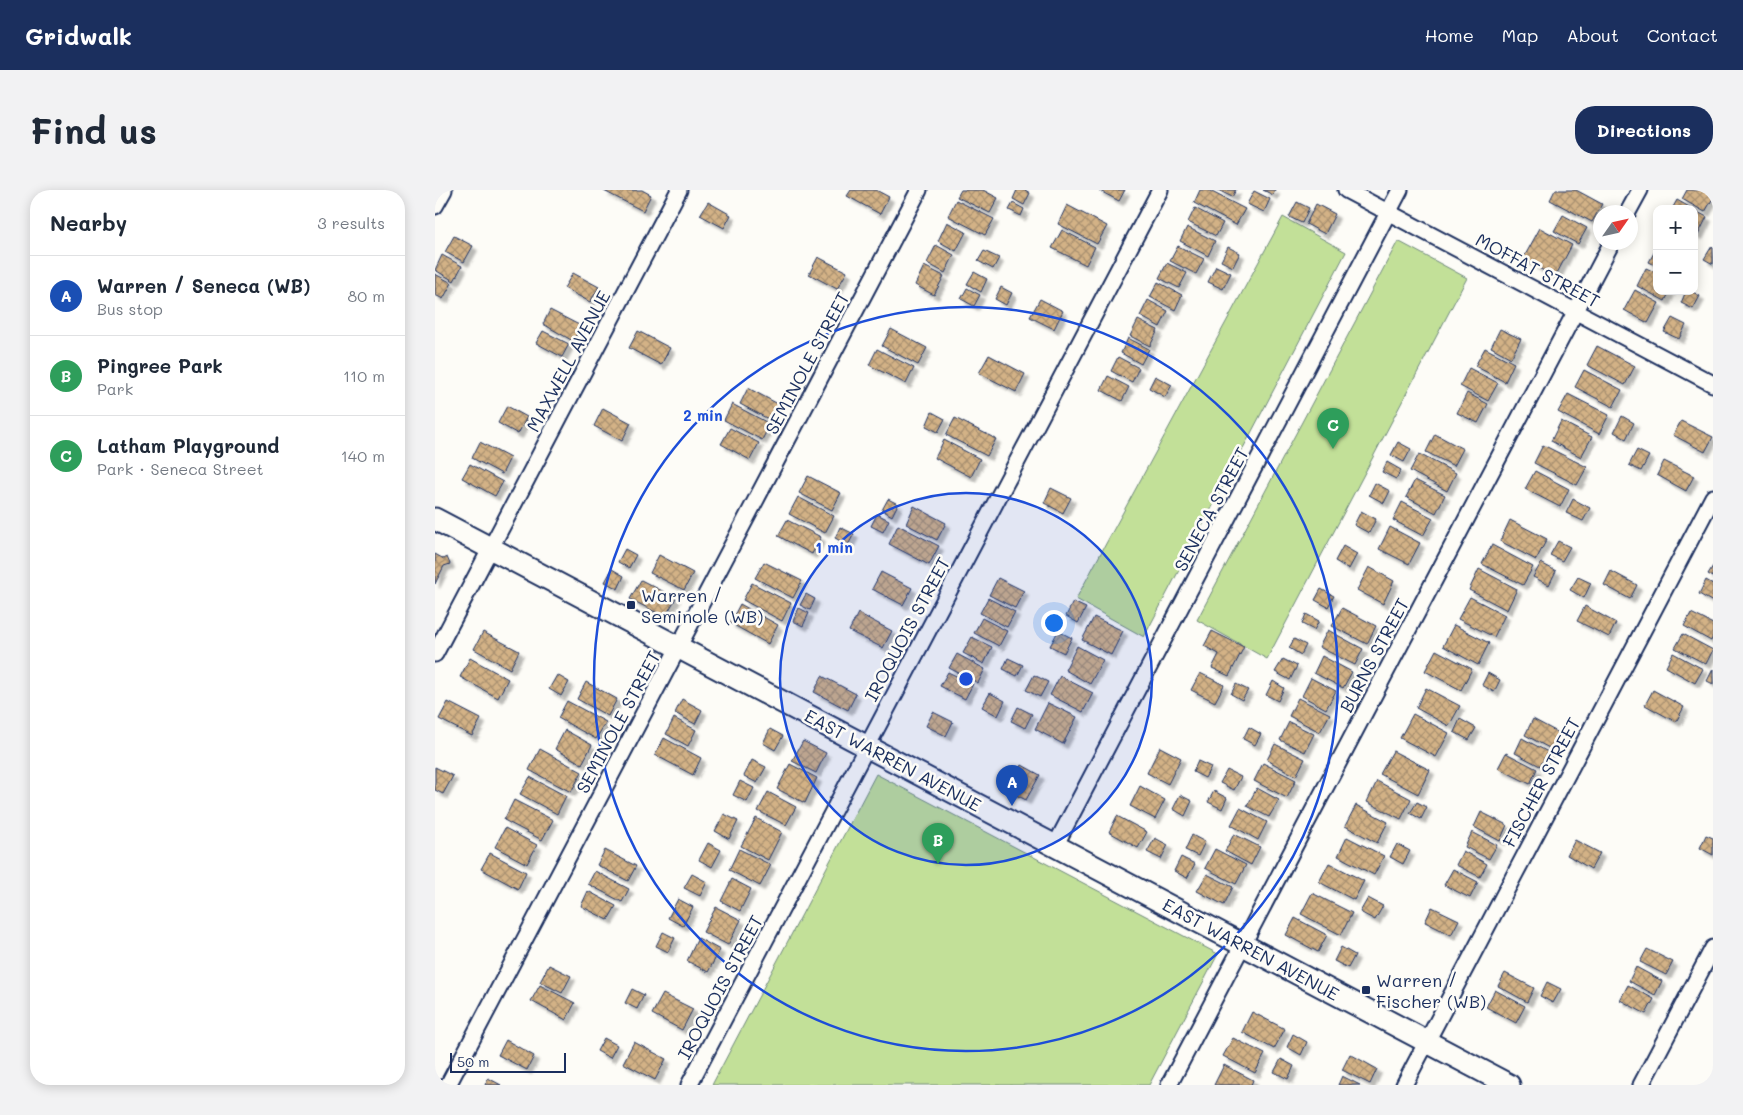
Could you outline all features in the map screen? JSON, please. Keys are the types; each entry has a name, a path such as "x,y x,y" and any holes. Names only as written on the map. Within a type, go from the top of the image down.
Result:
{"main road":[{"name":"EAST WARREN AVENUE","path":"435,519 1509,1085"}],"street":[{"path":"435,206 444,190"},
{"name":"MAXWELL AVENUE","path":"435,654 679,190"},
{"name":"SEMINOLE STREET","path":"448,1085 919,190"},
{"name":"IROQUOIS STREET","path":"689,1085 1159,190"},
{"name":"MOFFAT STREET","path":"1346,190 1713,384"},
{"name":"SENECA STREET","path":"1055,846 1400,190"},
{"path":"1632,205 1640,190"},
{"name":"BURNS STREET","path":"1169,1085 1608,250"},
{"name":"FISCHER STREET","path":"1404,1085 1713,497"},
{"path":"1641,1085 1713,948"}],"green space":[{"path":"1283,217 1346,252 1144,637 1076,599"},
{"path":"1398,241 1467,278 1267,659 1197,620"},
{"path":"876,774 1218,954 1149,1085 712,1085"}],"building":[{"path":"642,190 651,195 643,211 604,191"},
{"path":"851,190 876,190 889,197 880,214 847,196"},
{"path":"961,190 983,190 998,198 990,213 957,197"},
{"path":"1017,190 1025,190 1030,193 1024,205 1013,199"},
{"path":"1098,190 1125,190 1119,201"},
{"path":"1200,190 1208,190 1245,209 1236,225 1194,203"},
{"path":"1218,190 1236,190 1232,197"},
{"path":"1263,190 1275,190 1273,195"},
{"path":"1555,190 1576,190 1602,204 1593,205 1592,222 1550,200"},
{"path":"1687,190 1710,190 1713,192 1713,198 1705,212 1698,208 1698,205 1693,205 1682,199"},
{"path":"1254,191 1270,199 1264,212 1247,204"},
{"path":"956,200 994,219 985,235 948,216"},
{"path":"1677,200 1686,205 1674,205"},
{"path":"708,202 731,215 724,228 700,215"},
{"path":"1297,202 1309,208 1302,223 1289,217"},
{"path":"1013,203 1024,209 1021,216 1009,210"},
{"path":"1316,204 1335,214 1325,234 1306,224"},
{"path":"1067,205 1107,226 1097,244 1058,224"},
{"path":"1195,208 1223,223 1216,236 1188,222"},
{"path":"1698,212 1707,217 1698,235"},
{"path":"1563,215 1587,228 1578,244 1554,231"},
{"path":"947,222 966,232 956,251 938,241"},
{"path":"1187,227 1215,241 1208,256 1180,241"},
{"path":"1540,228 1572,245 1555,277 1523,259"},
{"path":"1062,230 1095,247 1086,265 1052,248"},
{"path":"454,236 473,246 464,262 445,252"},
{"path":"936,245 954,255 945,273 927,263"},
{"path":"1178,246 1204,259 1196,274 1170,261"},
{"path":"1228,247 1240,253 1233,267 1221,261"},
{"path":"1713,247 1713,264 1704,259"},
{"path":"984,251 999,258 993,269 978,261"},
{"path":"1653,254 1653,264 1649,262"},
{"path":"442,255 462,266 454,281 435,270"},
{"path":"818,257 847,272 837,289 809,274"},
{"path":"1167,263 1187,273 1179,288 1159,278"},
{"path":"924,266 944,276 934,295 915,285"},
{"path":"1216,266 1231,273 1223,289 1208,282"},
{"path":"1646,268 1653,271 1653,295 1637,286"},
{"path":"974,272 987,279 981,292 967,284"},
{"path":"573,273 599,287 590,302 564,288"},
{"path":"435,274 452,283 443,299 435,295"},
{"path":"1158,282 1182,295 1175,310 1150,297"},
{"path":"1001,287 1012,293 1006,305 995,299"},
{"path":"967,288 980,295 974,306 961,299"},
{"path":"1635,290 1659,303 1648,323 1624,310"},
{"path":"1654,295 1668,295 1665,301"},
{"path":"1684,295 1700,296 1693,309 1681,303"},
{"path":"1040,299 1063,311 1054,329 1030,317"},
{"path":"1148,300 1168,311 1160,327 1140,316"},
{"path":"550,310 581,326 573,341 543,324"},
{"path":"1672,318 1686,325 1679,339 1664,332"},
{"path":"1138,320 1158,330 1150,346 1130,336"},
{"path":"891,329 927,348 918,365 882,346"},
{"path":"1500,329 1521,339 1511,358 1491,347"},
{"path":"543,331 569,344 562,357 536,343"},
{"path":"638,331 670,348 661,365 629,348"},
{"path":"1128,338 1149,349 1141,364 1121,353"},
{"path":"1597,346 1635,366 1625,385 1587,365"},
{"path":"1485,348 1514,363 1505,382 1475,366"},
{"path":"877,349 914,368 906,384 869,365"},
{"path":"989,355 1025,374 1016,392 979,373"},
{"path":"1118,357 1139,368 1132,382 1111,371"},
{"path":"1469,368 1498,383 1488,401 1460,386"},
{"path":"1584,370 1622,390 1613,407 1575,387"},
{"path":"1108,376 1129,387 1122,401 1101,390"},
{"path":"1155,376 1172,385 1165,397 1149,388"},
{"path":"748,388 780,405 772,421 740,404"},
{"path":"1467,393 1488,404 1478,423 1457,413"},
{"path":"1568,394 1609,415 1599,434 1558,412"},
{"path":"732,404 770,424 762,440 724,420"},
{"path":"507,406 527,417 518,434 498,423"},
{"path":"603,408 631,423 622,441 594,426"},
{"path":"932,412 945,419 938,432 926,426"},
{"path":"1622,416 1634,423 1626,439 1614,432"},
{"path":"955,418 996,439 987,456 946,435"},
{"path":"1561,421 1592,437 1581,457 1551,441"},
{"path":"1681,421 1713,437 1705,452 1673,435"},
{"path":"730,428 759,443 750,460 721,444"},
{"path":"1435,434 1463,449 1454,466 1426,452"},
{"path":"944,440 980,459 971,477 935,458"},
{"path":"480,442 510,458 502,474 472,458"},
{"path":"1398,442 1411,449 1404,462 1391,455"},
{"path":"1543,445 1587,467 1577,485 1534,463"},
{"path":"1637,450 1649,456 1641,471 1629,465"},
{"path":"1419,454 1456,473 1447,491 1410,471"},
{"path":"1664,461 1694,476 1686,491 1657,475"},
{"path":"1387,462 1401,470 1396,479 1382,472"},
{"path":"470,464 503,482 495,496 462,478"},
{"path":"1535,471 1569,489 1560,507 1525,489"},
{"path":"808,476 841,493 832,510 799,493"},
{"path":"1415,480 1445,495 1436,513 1406,497"},
{"path":"1375,483 1390,491 1384,503 1369,495"},
{"path":"1051,488 1071,498 1063,513 1044,503"},
{"path":"798,497 834,516 825,533 789,514"},
{"path":"888,499 898,504 892,516 882,510"},
{"path":"1573,499 1590,508 1583,521 1566,513"},
{"path":"1402,502 1433,518 1423,536 1393,520"},
{"path":"914,506 946,523 937,540 906,524"},
{"path":"1361,511 1376,519 1369,533 1354,525"},
{"path":"877,514 889,520 883,532 871,526"},
{"path":"787,520 821,537 812,554 778,536"},
{"path":"1510,520 1547,539 1536,560 1500,541"},
{"path":"898,525 939,546 929,565 889,544"},
{"path":"840,527 854,534 848,545 835,538"},
{"path":"1390,527 1420,543 1409,564 1379,549"},
{"path":"1558,541 1570,547 1562,561 1550,555"},
{"path":"1492,545 1533,567 1523,585 1482,564"},
{"path":"1343,546 1357,554 1349,569 1335,561"},
{"path":"625,549 636,555 629,568 618,562"},
{"path":"435,554 444,559 447,557 450,564 444,566 435,584"},
{"path":"659,555 693,573 684,590 650,573"},
{"path":"764,562 802,581 793,598 755,578"},
{"path":"1541,563 1556,571 1549,585 1533,577"},
{"path":"1713,566 1713,577 1708,574"},
{"path":"1369,567 1394,581 1383,604 1357,590"},
{"path":"612,569 624,576 618,589 605,582"},
{"path":"1479,569 1517,589 1507,610 1469,590"},
{"path":"1611,571 1637,585 1630,599 1604,585"},
{"path":"881,572 912,588 903,605 872,589"},
{"path":"1578,577 1591,583 1584,598 1570,590"},
{"path":"998,578 1024,591 1015,608 989,595"},
{"path":"641,580 676,598 665,617 630,599"},
{"path":"1706,580 1713,584 1713,602 1699,594"},
{"path":"752,583 791,603 782,621 743,600"},
{"path":"1321,589 1334,596 1328,607 1315,600"},
{"path":"806,594 815,599 810,610 800,605"},
{"path":"1470,597 1505,615 1494,637 1458,619"},
{"path":"988,598 1015,612 1007,627 980,613"},
{"path":"1073,602 1086,608 1078,623 1066,616"},
{"path":"740,604 778,625 768,644 730,623"},
{"path":"1585,606 1616,623 1609,637 1577,621"},
{"path":"799,608 809,613 803,626 793,621"},
{"path":"1342,608 1376,626 1367,644 1332,626"},
{"path":"858,613 892,631 883,648 849,631"},
{"path":"1691,613 1713,624 1711,641 1684,626"},
{"path":"1306,614 1319,621 1314,630 1302,624"},
{"path":"1094,617 1123,631 1111,655 1082,640"},
{"path":"982,618 1007,631 999,646 974,633"},
{"path":"1454,625 1489,643 1478,665 1443,646"},
{"path":"1328,630 1363,649 1355,665 1319,647"},
{"path":"1058,631 1072,638 1064,653 1050,646"},
{"path":"1212,631 1244,647 1229,676 1212,668 1219,654 1204,646"},
{"path":"483,632 519,651 510,669 474,649"},
{"path":"1683,634 1713,650 1706,664 1675,648"},
{"path":"972,637 992,647 984,664 963,653"},
{"path":"1294,639 1306,645 1301,655 1289,648"},
{"path":"1077,646 1103,660 1090,684 1065,670"},
{"path":"1436,650 1472,669 1461,690 1425,671"},
{"path":"1673,653 1703,669 1695,683 1666,667"},
{"path":"957,654 985,669 978,683 949,668"},
{"path":"1322,656 1352,672 1343,688 1314,673"},
{"path":"470,658 508,679 498,698 460,677"},
{"path":"1008,658 1023,665 1017,676 1003,669"},
{"path":"1283,659 1297,666 1290,680 1275,672"},
{"path":"1713,669 1713,684 1707,681"},
{"path":"948,672 973,684 965,699 940,686"},
{"path":"1200,673 1224,685 1215,702 1191,690"},
{"path":"1488,673 1500,680 1494,692 1482,685"},
{"path":"557,675 569,682 561,696 549,689"},
{"path":"1034,675 1048,682 1040,697 1026,690"},
{"path":"822,676 856,694 848,710 814,692"},
{"path":"1060,676 1093,693 1083,712 1050,695"},
{"path":"1311,678 1336,691 1326,709 1302,696"},
{"path":"1273,681 1284,688 1278,701 1266,695"},
{"path":"586,682 617,699 608,716 577,699"},
{"path":"1236,684 1248,690 1242,700 1231,694"},
{"path":"1426,688 1460,706 1449,726 1416,708"},
{"path":"1653,690 1684,707 1676,722 1645,705"},
{"path":"990,693 1005,701 998,716 982,707"},
{"path":"1298,698 1330,714 1320,732 1289,716"},
{"path":"682,699 702,710 695,724 675,713"},
{"path":"567,701 606,722 596,739 558,718"},
{"path":"448,702 481,719 472,736 439,719"},
{"path":"1048,703 1077,717 1063,744 1035,729"},
{"path":"1018,707 1032,714 1025,728 1011,721"},
{"path":"933,712 953,722 946,736 926,726"},
{"path":"1413,714 1449,733 1436,757 1400,738"},
{"path":"674,718 696,730 688,746 666,734"},
{"path":"1460,719 1476,728 1469,740 1454,732"},
{"path":"1533,719 1559,733 1551,749 1525,735"},
{"path":"1289,722 1314,734 1305,752 1280,740"},
{"path":"1249,727 1261,734 1255,745 1243,739"},
{"path":"770,729 783,736 775,750 763,743"},
{"path":"565,730 592,745 582,764 555,749"},
{"path":"664,738 701,758 693,775 655,755"},
{"path":"1522,738 1548,752 1540,766 1515,753"},
{"path":"803,741 826,753 816,773 792,761"},
{"path":"1275,744 1305,759 1296,776 1267,760"},
{"path":"1160,747 1181,758 1168,784 1147,773"},
{"path":"540,749 582,772 571,792 529,770"},
{"path":"1393,751 1430,770 1418,794 1380,774"},
{"path":"1506,753 1537,769 1530,784 1498,768"},
{"path":"752,760 766,767 757,783 744,776"},
{"path":"1198,761 1211,767 1205,778 1193,772"},
{"path":"1263,763 1296,780 1287,798 1254,781"},
{"path":"790,764 817,778 805,803 777,789"},
{"path":"1022,765 1040,775 1026,800 1008,791"},
{"path":"435,767 453,776 443,794 435,790"},
{"path":"1227,770 1241,777 1234,790 1220,783"},
{"path":"530,777 566,796 557,814 520,794"},
{"path":"740,781 754,788 747,802 733,795"},
{"path":"1377,781 1411,799 1401,819 1367,802"},
{"path":"1140,786 1165,800 1155,819 1130,806"},
{"path":"1257,788 1279,800 1269,817 1247,806"},
{"path":"1214,791 1227,798 1222,809 1208,802"},
{"path":"768,792 796,807 786,825 758,811"},
{"path":"1180,795 1192,801 1185,816 1173,809"},
{"path":"514,800 553,820 542,840 504,820"},
{"path":"1417,802 1427,807 1421,819 1410,813"},
{"path":"1356,805 1388,822 1377,843 1345,826"},
{"path":"1240,808 1267,822 1258,840 1231,825"},
{"path":"1481,812 1507,825 1500,841 1474,827"},
{"path":"724,814 738,821 729,839 715,831"},
{"path":"1117,816 1147,832 1138,848 1109,832"},
{"path":"756,818 782,832 768,860 741,846"},
{"path":"505,828 537,845 527,864 495,847"},
{"path":"1472,832 1497,845 1489,859 1465,847"},
{"path":"1234,834 1260,847 1251,865 1225,851"},
{"path":"1192,835 1205,842 1198,856 1185,850"},
{"path":"1706,835 1713,838 1713,855 1700,848"},
{"path":"1347,837 1384,856 1374,875 1338,856"},
{"path":"1155,838 1168,845 1161,859 1147,852"},
{"path":"1575,840 1600,853 1591,869 1567,855"},
{"path":"708,843 721,850 712,867 699,860"},
{"path":"1397,844 1410,851 1403,864 1390,857"},
{"path":"739,849 771,865 760,886 729,870"},
{"path":"1215,849 1246,865 1236,884 1205,868"},
{"path":"605,850 636,866 628,881 597,865"},
{"path":"1463,851 1487,864 1480,877 1456,865"},
{"path":"490,853 526,872 518,889 481,869"},
{"path":"1181,857 1195,864 1187,878 1174,871"},
{"path":"1329,863 1364,881 1354,900 1319,882"},
{"path":"1453,869 1478,882 1470,898 1444,885"},
{"path":"595,871 629,889 622,902 588,884"},
{"path":"692,874 707,882 700,896 684,888"},
{"path":"1207,874 1233,887 1224,905 1197,891"},
{"path":"732,879 751,889 740,911 721,901"},
{"path":"588,891 616,906 608,920 581,906"},
{"path":"1312,893 1352,913 1341,935 1301,914"},
{"path":"1368,898 1383,906 1375,920 1360,912"},
{"path":"678,899 693,907 683,926 668,918"},
{"path":"716,907 741,920 728,945 703,932"},
{"path":"1432,907 1459,920 1451,935 1425,922"},
{"path":"1295,918 1327,935 1318,952 1286,935"},
{"path":"663,932 675,938 668,952 656,946"},
{"path":"698,938 720,950 708,972 687,961"},
{"path":"1341,947 1355,955 1348,968 1334,961"},
{"path":"1647,949 1673,962 1666,975 1640,962"},
{"path":"549,965 571,976 562,993 540,982"},
{"path":"1636,967 1662,981 1655,995 1629,981"},
{"path":"1505,973 1534,988 1527,1002 1498,986"},
{"path":"1547,982 1561,989 1553,1003 1540,996"},
{"path":"540,985 575,1003 566,1020 531,1001"},
{"path":"1628,985 1654,999 1646,1014 1620,1000"},
{"path":"632,989 644,995 637,1009 625,1003"},
{"path":"1495,990 1525,1006 1516,1023 1486,1007"},
{"path":"663,994 693,1009 682,1030 652,1014"},
{"path":"1252,1012 1285,1029 1274,1049 1242,1032"},
{"path":"1293,1034 1307,1042 1301,1055 1287,1047"},
{"path":"604,1038 617,1045 610,1058 597,1051"},
{"path":"1233,1038 1265,1054 1255,1073 1223,1056"},
{"path":"506,1040 534,1056 527,1070 498,1055"},
{"path":"634,1042 666,1059 655,1080 623,1063"},
{"path":"1350,1054 1377,1069 1370,1084 1342,1070"},
{"path":"1281,1059 1294,1066 1288,1079 1274,1072"},
{"path":"1224,1065 1253,1080 1251,1085 1214,1085"},
{"path":"1342,1076 1360,1085 1338,1085"},
{"path":"488,1078 501,1085 485,1085"}],"place":[{"name":"Latham Playground","path":"1333,449"},
{"name":"Warren / Seminole (WB)","path":"631,605"},
{"name":"Warren / Seneca (WB)","path":"1012,806"},
{"name":"Pingree Park","path":"938,864"},
{"name":"Warren / Fischer (WB)","path":"1366,990"}]}
